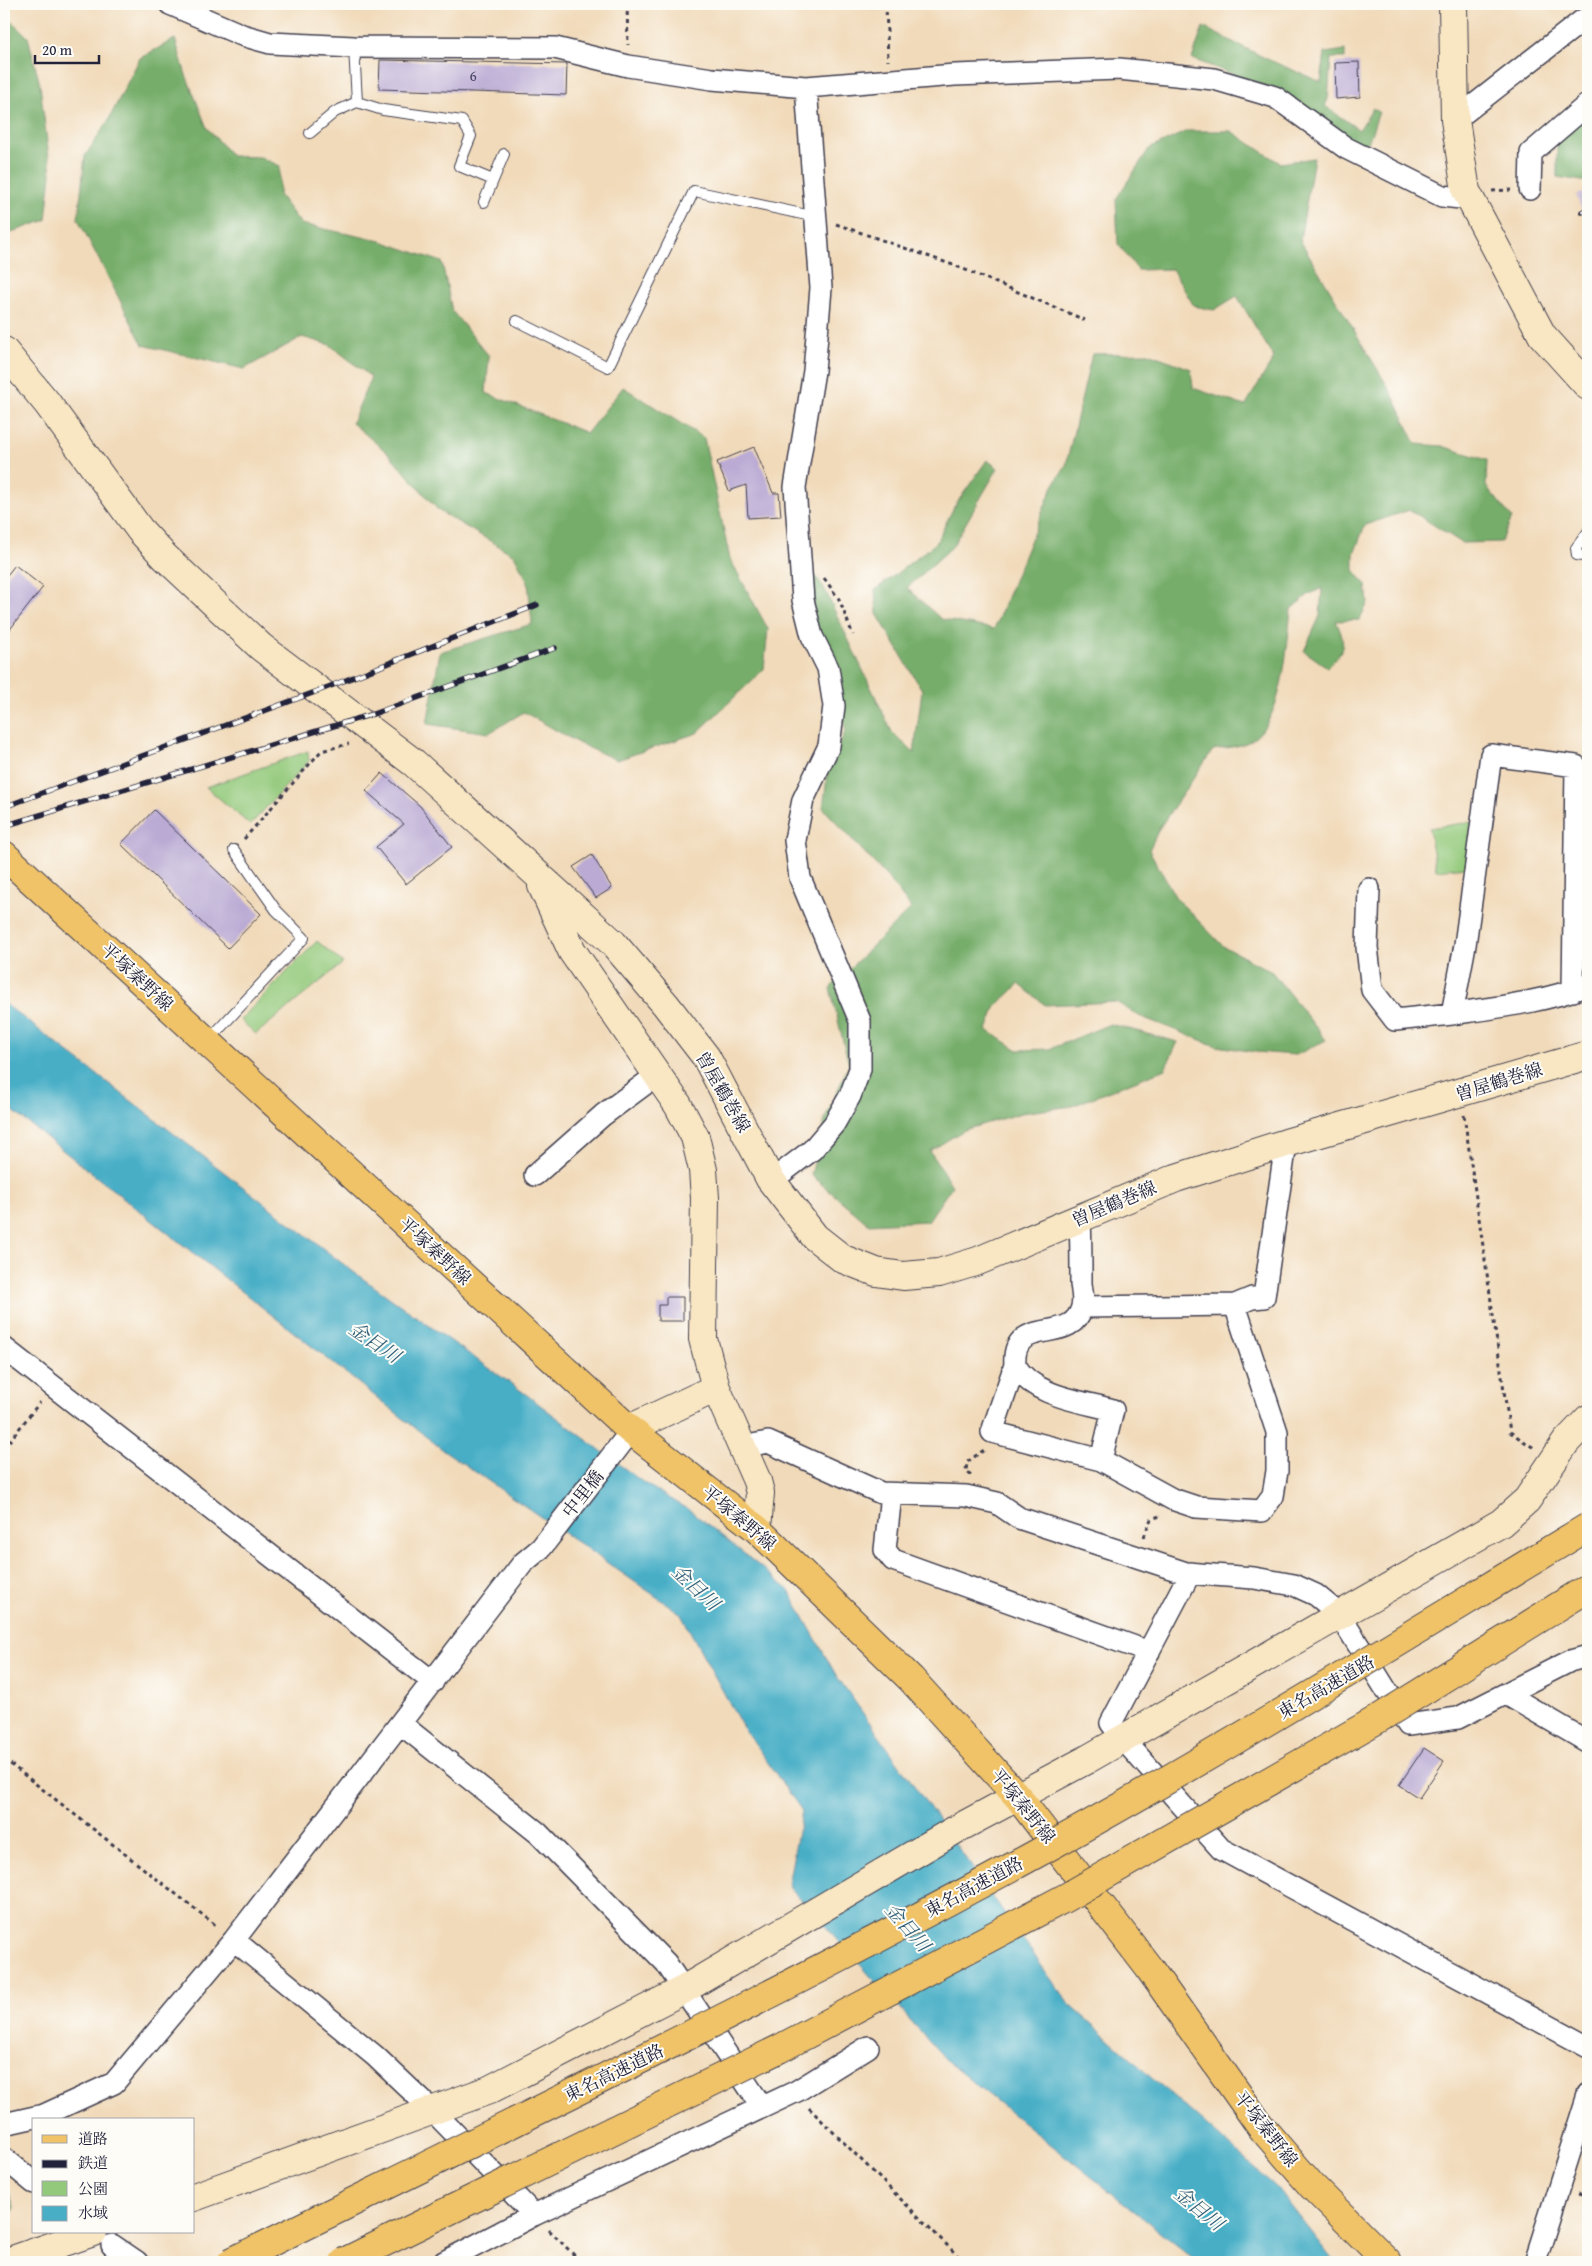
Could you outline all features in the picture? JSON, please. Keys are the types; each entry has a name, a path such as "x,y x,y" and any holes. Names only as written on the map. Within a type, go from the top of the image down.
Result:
{"main road":[{"name":"平塚秦野線","path":"4,855 207,1042 626,1435 694,1480 757,1529 911,1679 1018,1797 1149,1968 1261,2127 1312,2186 1388,2262"},
{"name":"東名高速道路","path":"231,2262 753,2004 1036,1854 1350,1673 1588,1527"},
{"path":"344,2262 779,2049 1064,1898 1378,1719 1588,1588"}],"street":[{"path":"170,4 242,35 270,43 354,47 555,48 628,66 712,80 806,86 955,74 1119,69 1214,79 1275,98 1346,148 1442,196 1468,195"},
{"path":"1454,4 1456,120 1468,195 1542,335 1588,386"},
{"path":"1456,120 1588,18"},
{"path":"770,1179 783,1172 812,1150 834,1124 850,1096 860,1069 860,1020 800,878 795,840 803,800 829,746 834,706 828,668 812,636 803,600 795,487 814,371 821,288 806,86"},
{"path":"1530,189 1531,153 1588,104"},
{"name":"曽屋鶴巻線","path":"4,351 47,403 140,530 165,557 261,647 414,763 613,943 666,1005 706,1057 770,1179 815,1237 842,1259 876,1272 903,1276 940,1273 978,1262 1176,1178 1588,1055"},
{"path":"1369,890 1367,947 1372,990 1395,1020 1452,1014 1532,1002 1581,988 1576,766 1491,755 1465,945 1452,1014"},
{"path":"539,878 572,951 678,1105 695,1138 703,1170 705,1198 703,1339 716,1388 757,1480 760,1493 757,1529"},
{"path":"535,1175 603,1114 657,1075"},
{"path":"1082,1307 1235,1305 1252,1298 1264,1297 1286,1144"},
{"path":"1080,1218 1082,1307 1072,1323 1057,1330 1027,1335 1019,1342 1014,1353 1015,1365 992,1432 1101,1460 1172,1498 1196,1507 1262,1511 1273,1496 1278,1471 1278,1432 1235,1305"},
{"path":"4,1348 433,1682"},
{"path":"1015,1365 1022,1377 1052,1393 1113,1410 1101,1460"},
{"path":"626,1435 716,1388"},
{"path":"195,2196 433,2112 489,2090 683,1990 955,1830 1123,1739 1339,1614 1502,1523 1527,1500 1575,1431 1588,1419"},
{"name":"中里橋","path":"4,2124 44,2115 114,2083 234,1940 523,1563 541,1548 626,1435"},
{"path":"742,1447 768,1442 881,1493 966,1496 997,1503 1019,1518 1137,1559 1190,1573 1254,1578 1294,1585 1316,1595 1339,1614 1408,1725 1458,1718 1570,1661 1588,1656"},
{"path":"891,1494 885,1550 893,1560 1149,1652"},
{"path":"1190,1573 1111,1723 1123,1739 1221,1849 1588,2047"},
{"path":"1506,1694 1588,1742"},
{"path":"401,1724 538,1833 666,1963 762,2107"},
{"path":"234,1940 376,2056 534,2215"},
{"path":"444,2262 534,2215 796,2091 868,2047"},
{"path":"1535,2262 1588,2095"},
{"path":"4,2158 32,2181"},
{"path":"21,2260 103,2239 137,2262"}],"lane":[{"path":"354,47 357,102"},
{"path":"310,133 335,112 357,102 383,110 462,121 471,136 459,166 493,180"},
{"path":"484,202 504,154"},
{"path":"517,321 608,367 694,192 816,216"},
{"path":"1588,532 1576,548 1577,555 1588,557"},
{"path":"207,1042 304,938 276,910 234,850"}],"path":[{"path":"627,4 628,66"},
{"path":"886,4 889,79"},
{"path":"1468,195 1530,189"},
{"path":"816,216 956,266 1085,320"},
{"path":"819,572 839,599 853,635"},
{"path":"234,850 321,751 354,742"},
{"path":"1460,1094 1510,1432 1553,1461"},
{"path":"4,1448 52,1386"},
{"path":"983,1500 982,1487 966,1471 967,1462 986,1449"},
{"path":"1137,1559 1151,1519 1196,1507"},
{"path":"4,1759 234,1940"},
{"path":"796,2091 806,2106 964,2262"},
{"path":"534,2215 581,2262"}],"shaded area":[{"path":"1588,191 1588,226 1576,195"}],"green space":[{"path":"4,14 28,37 40,85 51,174 46,220 4,235"},
{"path":"1203,27 1267,59 1321,82 1325,53 1345,50 1345,58 1331,58 1328,99 1325,106 1359,130 1373,108 1379,112 1364,154 1278,91 1192,59"},
{"path":"175,39 186,75 207,128 232,156 260,157 280,166 279,195 301,224 381,241 442,262 452,311 489,356 486,393 587,433 623,387 704,438 730,559 768,629 764,669 697,733 617,760 580,744 524,712 489,733 427,724 440,652 532,624 528,582 514,555 439,511 389,454 352,423 371,377 330,345 302,337 244,369 143,345 78,219 85,156 108,121 140,58"},
{"path":"1588,104 1588,182 1557,177 1557,130"},
{"path":"1187,131 1231,131 1280,163 1314,158 1300,240 1391,392 1416,444 1442,446 1487,460 1486,486 1512,518 1501,542 1462,543 1410,510 1365,525 1354,554 1354,570 1366,585 1368,603 1359,620 1336,621 1343,641 1338,656 1327,667 1304,651 1320,616 1322,588 1308,595 1291,609 1282,681 1270,717 1261,731 1246,743 1213,750 1160,827 1149,850 1176,898 1223,946 1272,972 1326,1040 1296,1055 1255,1052 1216,1046 1139,1016 1116,1002 1045,1005 1019,984 996,1006 987,1030 1018,1050 1050,1049 1110,1024 1178,1042 1165,1069 1072,1106 1021,1113 964,1130 930,1151 952,1186 928,1221 868,1224 811,1175 826,1116 849,1065 830,988 911,908 888,878 823,808 828,769 846,730 806,600 812,572 823,586 892,732 914,753 922,690 877,614 875,590 936,543 954,507 987,460 998,468 952,547 907,588 941,619 994,629 1053,486 1066,465 1092,354 1148,353 1191,369 1193,388 1245,406 1274,358 1237,296 1214,310 1194,306 1172,269 1138,270 1118,244 1116,199 1149,149"},
{"path":"308,751 309,761 250,825 206,787"},
{"path":"1472,822 1466,867 1436,870 1429,828"},
{"path":"317,941 343,963 256,1034 240,1020"},
{"path":"4,2179 15,2209 4,2219"}],"water":[{"name":"金目川","path":"4,1003 355,1273 527,1395 644,1483 691,1511 788,1589 836,1675 1068,2003 1276,2187 1335,2262 1198,2262 950,2064 788,1885 802,1811 742,1726 680,1613 442,1449 4,1104"}],"building":[{"path":"380,60 567,64 566,95 379,89"},
{"path":"1359,62 1360,97 1336,99 1335,63"},
{"path":"754,447 773,493 779,493 781,516 748,518 746,485 729,491 717,462"},
{"path":"15,565 43,587 4,637 4,579"},
{"path":"382,773 420,806 452,847 406,884 376,847 404,824 366,791"},
{"path":"154,810 261,914 228,948 121,844"},
{"path":"592,855 612,888 596,898 573,867"},
{"path":"666,1297 683,1297 683,1321 658,1321 658,1305 666,1305"},
{"path":"1424,1748 1444,1761 1419,1798 1399,1785"}],"railway":[{"path":"1582,212 1588,209"},
{"path":"4,807 318,691 537,605"},
{"path":"4,826 373,714 555,648"}]}
